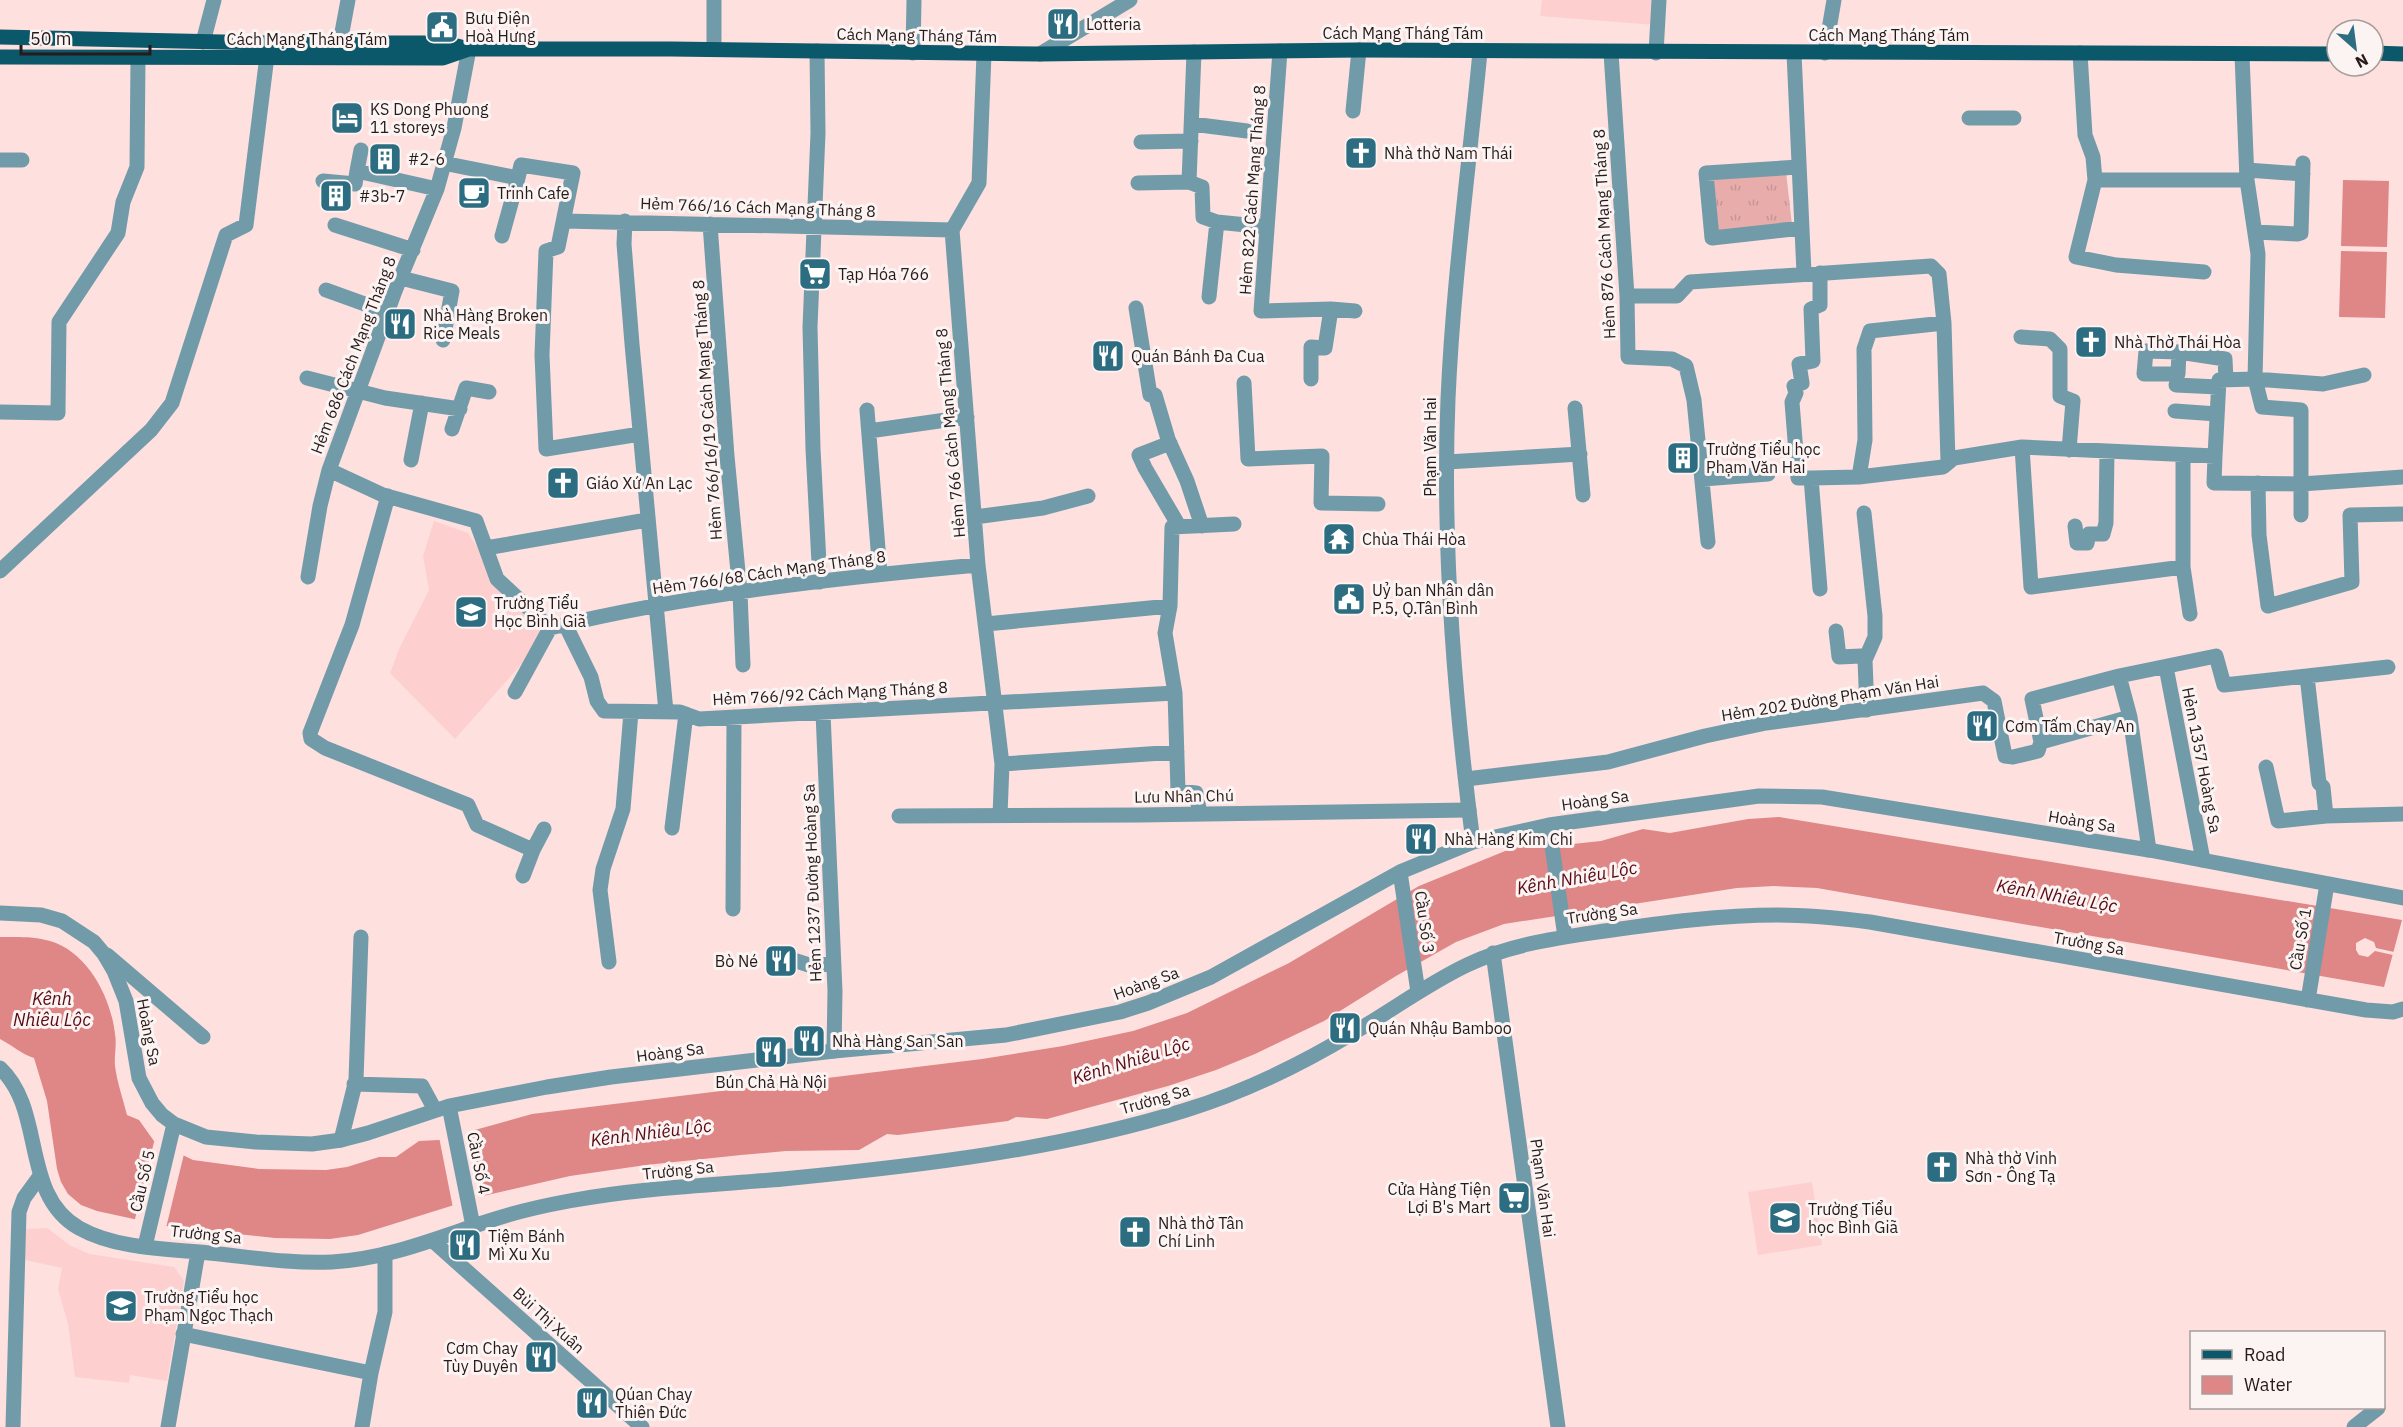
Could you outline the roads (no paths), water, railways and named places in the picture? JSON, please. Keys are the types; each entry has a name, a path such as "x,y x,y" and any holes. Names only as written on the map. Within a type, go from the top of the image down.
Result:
{"main road":[{"name":"Cách Mạng Tháng Tám","path":"0,37 203,42 445,43 469,49 714,49 984,54 1359,50 1611,53 2325,54"},
{"name":"Cách Mạng Tháng Tám","path":"0,57 443,58 469,49"},
{"path":"2385,53 2403,54"}],"street":[{"path":"203,42 214,0"},
{"path":"340,43 348,0"},
{"path":"714,0 714,49"},
{"path":"914,0 914,53"},
{"path":"1040,54 1130,0"},
{"path":"1656,53 1659,0"},
{"path":"1825,53 1834,0"},
{"name":"Hẻm 686 Cách Mạng Tháng 8","path":"469,49 454,128 437,189 387,312 328,470 388,496 476,521 497,579 550,628"},
{"path":"1353,111 1359,50"},
{"path":"817,51 818,133 810,327 820,582"},
{"name":"Hẻm 822 Cách Mạng Tháng 8","path":"1280,51 1261,311 1331,309 1354,311"},
{"path":"1190,182 1194,52"},
{"name":"Phạm Văn Hai","path":"1473,842 1455,665 1447,462 1452,335 1480,52"},
{"name":"Hẻm 876 Cách Mạng Tháng 8","path":"1611,53 1627,296 1628,357 1672,358 1686,366 1693,393 1708,542"},
{"path":"1794,53 1804,273"},
{"path":"2080,53 2085,135 2093,157 2095,180 2076,257 2116,265 2204,272"},
{"path":"952,230 980,183 984,54"},
{"path":"2242,55 2247,175 2258,254 2255,379 2262,407 2301,410 2301,515"},
{"path":"0,570 151,430 172,403 226,235 246,225 267,56"},
{"path":"0,412 58,413 59,322 118,233 123,202 137,167 138,58"},
{"path":"1969,118 2014,118"},
{"path":"1192,124 1246,131"},
{"path":"1141,142 1191,141"},
{"path":"323,181 355,184 361,150"},
{"path":"0,160 22,160"},
{"path":"443,163 518,178"},
{"path":"502,236 521,165 573,173 558,247 546,251 542,355 546,449 640,434"},
{"path":"1799,167 1707,173 1712,238 1802,228"},
{"path":"2095,180 2247,175 2303,168 2300,233 2255,232"},
{"path":"357,171 437,189"},
{"path":"1138,183 1190,182 1202,187 1203,217 1217,222 1266,227 1267,230"},
{"name":"Hẻm 766/16 Cách Mạng Tháng 8","path":"564,221 952,230"},
{"path":"625,221 624,244 647,520 666,712"},
{"path":"1209,297 1217,222"},
{"name":"Hẻm 766/16/19 Cách Mạng Tháng 8","path":"710,224 727,456 740,593 743,665"},
{"path":"335,225 413,250"},
{"name":"Hẻm 766 Cách Mạng Tháng 8","path":"952,230 978,565 1002,764 1000,815"},
{"path":"1627,296 1677,296 1690,282 1931,266 1939,273 1944,323 1948,462"},
{"path":"1820,273 1820,305 1811,309 1814,361 1799,364 1802,383 1794,386 1796,393 1792,402 1798,478 1859,477 1943,466 1954,458 2022,447 2215,456"},
{"path":"401,278 452,291 442,340"},
{"path":"326,290 387,312"},
{"path":"1136,308 1152,395 1187,481 1202,526"},
{"path":"1311,379 1311,347 1325,348 1331,309"},
{"path":"1859,477 1865,440 1864,349 1870,331 1944,323"},
{"path":"2021,337 2050,339 2060,349 2060,396 2073,401 2069,450"},
{"path":"2179,352 2225,358 2217,414 2214,483 2301,484 2403,477"},
{"path":"2176,385 2255,379 2323,384 2364,375"},
{"path":"307,378 357,390 460,409"},
{"path":"1244,383 1248,459 1322,456 1322,503 1378,504"},
{"path":"453,429 466,388 489,392"},
{"path":"411,460 422,403"},
{"path":"1575,408 1583,495"},
{"path":"867,410 880,574"},
{"path":"2175,411 2217,414"},
{"path":"869,431 967,417"},
{"path":"1170,443 1139,455 1179,526"},
{"path":"2022,447 2031,587 2183,567"},
{"path":"2074,526 2077,543 2087,543 2089,534 2103,534 2106,523 2107,451"},
{"path":"1447,462 1580,454"},
{"path":"2183,456 2183,567 2190,614"},
{"path":"308,577 328,470"},
{"path":"1703,480 1768,474"},
{"path":"1812,477 1820,589"},
{"path":"2258,483 2259,535 2268,606 2352,582 2350,514 2403,514"},
{"path":"388,496 352,625 310,733 312,739 325,748 468,805 477,825 533,850"},
{"path":"975,517 1044,508 1089,496"},
{"path":"1864,513 1875,636 1865,660 1867,710"},
{"path":"486,548 647,520"},
{"path":"1200,814 1196,793 1178,791 1175,693 1165,633 1170,606 1172,527 1234,524"},
{"name":"Hẻm 766/68 Cách Mạng Tháng 8","path":"565,624 655,606 740,593 880,574 978,565"},
{"path":"986,624 1170,606"},
{"path":"515,692 550,628 565,624 591,677 597,701 604,711 631,712 623,809 603,868 600,890 609,962"},
{"path":"1836,631 1839,657 1861,656 1865,660"},
{"path":"2130,717 2041,742 2032,699 2119,676 2216,656 2224,685 2388,667"},
{"name":"Hẻm 1357 Hoàng Sa","path":"2166,667 2203,860"},
{"path":"2119,676 2130,717 2149,850"},
{"path":"2307,676 2319,783 2323,787 2326,816"},
{"name":"Hẻm 766/92 Cách Mạng Tháng 8","path":"631,712 686,714 699,719 1175,693"},
{"name":"Hẻm 202 Đường Phạm Văn Hai","path":"1466,779 1608,762 1705,736 1766,723 1983,693 1994,701 2005,756 2013,757 2038,750 2041,742"},
{"name":"Hẻm 1237 Đường Hoàng Sa","path":"824,713 834,1051"},
{"path":"672,828 686,714"},
{"path":"733,909 734,717"},
{"path":"1002,764 1177,752"},
{"path":"2266,767 2278,821 2326,816 2403,814"},
{"name":"Hoàng Sa","path":"0,913 41,915 62,921 94,942 104,954 114,971 126,1001 139,1078 152,1103 174,1124 206,1137 312,1144 341,1140 442,1108 611,1077 834,1051 1006,1035 1120,1012 1168,996 1211,977 1473,842 1759,796 1822,797 2203,860 2326,891 2403,898"},
{"name":"Lưu Nhân Chú","path":"898,816 1469,810"},
{"path":"523,876 544,829"},
{"path":"1550,831 1564,930"},
{"name":"Cầu Số 3","path":"1401,880 1416,985"},
{"name":"Cầu Số 1","path":"2309,993 2326,891"},
{"name":"Trường Sa","path":"0,1068 18,1090 25,1107 40,1176 52,1202 69,1221 94,1235 145,1246 301,1262 333,1262 385,1254 433,1241 520,1212 570,1201 984,1154 1046,1144 1120,1128 1185,1110 1246,1088 1351,1035 1416,985 1452,972 1493,953 1564,930 1709,918 1819,916 1870,922 2309,993 2400,1012"},
{"path":"341,1140 354,1084 361,937"},
{"name":"Phạm Văn Hai","path":"1493,953 1558,1427"},
{"path":"104,954 203,1037"},
{"path":"787,958 809,965 833,964"},
{"path":"354,1084 422,1086 442,1108"},
{"name":"Cầu Số 4","path":"442,1108 453,1128 473,1226"},
{"name":"Cầu Số 5","path":"145,1246 174,1124"},
{"path":"13,1427 19,1212 24,1198 40,1176"},
{"name":"Bùi Thị Xuân","path":"433,1241 642,1427"},
{"path":"168,1427 198,1252"},
{"path":"362,1427 385,1312 385,1254"},
{"path":"183,1334 371,1373"},
{"path":"2354,1427 2377,1409"}],"water":[{"path":"2343,180 2389,181 2387,247 2341,246"},
{"path":"2341,251 2387,252 2385,318 2339,317"},
{"name":"Kênh Nhiêu Lộc","path":"1779,817 2402,920 2384,987 1817,888 1774,886 1737,888 1504,924 1456,942 1324,1021 1255,1054 1168,1086 1047,1119 1016,1117 1008,1121 898,1135 887,1134 859,1150 786,1151 741,1155 570,1176 483,1196 358,1235 330,1239 275,1238 166,1226 97,1211 81,1205 68,1194 61,1182 47,1101 34,1058 0,1039 0,937 50,941 76,955 103,992 113,1020 116,1038 115,1066 127,1115 139,1120 154,1141 193,1160 259,1169 326,1170 347,1167 379,1157 396,1157 419,1141 439,1140 532,1114 982,1059 1063,1046 1133,1031 1187,1013 1289,963 1419,886 1520,845 1535,848 1601,841 1643,829 1670,833 1748,819"}],"place":[{"name":"Lotteria","path":"1063,24"},
{"name":"Bưu Điện Hoà Hưng","path":"442,27"},
{"name":"KS Dong Phuong 11 storeys","path":"347,118"},
{"name":"Nhà thờ Nam Thái","path":"1361,153"},
{"name":"#2-6","path":"385,159"},
{"name":"Trinh Cafe","path":"474,193"},
{"name":"#3b-7","path":"336,196"},
{"name":"Tạp Hóa 766","path":"815,274"},
{"name":"Nhà Hàng Broken Rice Meals","path":"400,324"},
{"name":"Nhà Thờ Thái Hòa","path":"2091,342"},
{"name":"Quán Bánh Đa Cua","path":"1108,356"},
{"name":"Trường Tiểu học Phạm Văn Hai","path":"1683,458"},
{"name":"Giáo Xứ An Lạc","path":"563,483"},
{"name":"Chùa Thái Hòa","path":"1339,539"},
{"name":"Uỷ ban Nhân dân P.5, Q.Tân Bình","path":"1349,599"},
{"name":"Trường Tiểu Học Bình Giã","path":"471,612"},
{"name":"Cơm Tấm Chay An","path":"1982,726"},
{"name":"Nhà Hàng Kim Chi","path":"1421,839"},
{"name":"Bò Né","path":"781,961"},
{"name":"Quán Nhậu Bamboo","path":"1345,1028"},
{"name":"Nhà Hàng San San","path":"809,1041"},
{"name":"Bún Chả Hà Nội","path":"771,1052"},
{"name":"Nhà thờ Vinh Sơn - Ông Tạ","path":"1942,1167"},
{"name":"Cửa Hàng Tiện Lợi B's Mart","path":"1514,1198"},
{"name":"Trường Tiểu học Bình Giã","path":"1785,1218"},
{"name":"Nhà thờ Tân Chí Linh","path":"1135,1232"},
{"name":"Tiệm Bánh Mì Xu Xu","path":"465,1245"},
{"name":"Trường Tiểu học Phạm Ngọc Thạch","path":"121,1306"},
{"name":"Cơm Chay Tùy Duyên","path":"541,1357"},
{"name":"Qúan Chay Thiên Đức","path":"592,1403"}]}
